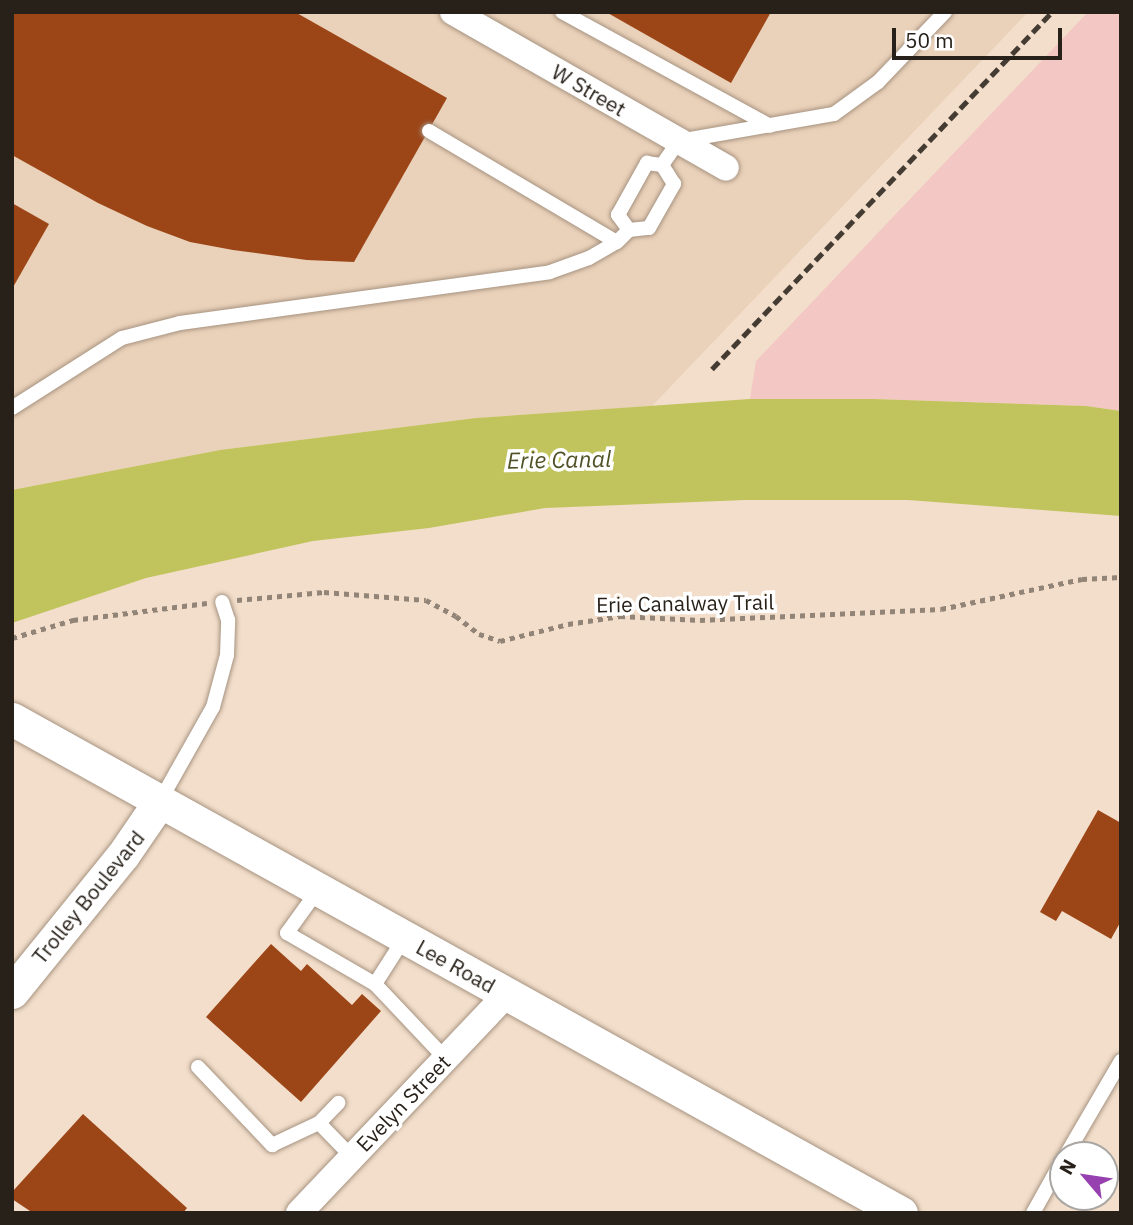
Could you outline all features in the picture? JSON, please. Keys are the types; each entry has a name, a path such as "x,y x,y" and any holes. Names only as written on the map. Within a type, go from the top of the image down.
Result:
{"street":[{"name":"W Street","path":"453,12 726,168"},
{"name":"Lee Road","path":"12,719 901,1213"},
{"name":"Trolley Boulevard","path":"12,992 123,855 160,801"},
{"name":"Evelyn Street","path":"299,1213 507,994"}],"lane":[{"path":"562,12 770,126"},
{"path":"662,165 679,141 834,114 878,82 945,12"},
{"path":"429,131 617,242"},
{"path":"629,230 618,215 647,163 662,165"},
{"path":"12,408 122,338 180,323 550,272 589,258 617,242 629,230 649,228 674,184 662,165"},
{"path":"160,801 213,707 228,656 228,620 222,602"},
{"path":"318,890 287,933 375,984 445,1058"},
{"path":"375,984 405,937"},
{"path":"1074,1141 1121,1061"},
{"path":"198,1067 272,1145 319,1123 338,1103"},
{"path":"319,1123 352,1157"},
{"path":"1033,1213 1049,1184"}],"path":[{"name":"Erie Canalway Trail","path":"12,638 73,620 324,592 426,600 456,616 479,634 500,641 568,624 620,616 699,620 941,609 1082,579 1121,577"}],"shaded area":[{"path":"12,12 1028,12 652,406 476,418 220,450 12,490"},
{"path":"1088,12 1121,12 1121,411 1086,406 873,399 750,399 756,361"}],"water":[{"name":"Erie Canal","path":"750,399 873,399 1086,406 1121,411 1121,516 908,500 745,500 545,508 429,528 313,541 146,578 12,623 12,490 220,450 476,418"}],"building":[{"path":"12,12 295,12 447,98 354,262 307,260 190,242 98,203 12,155"},
{"path":"606,12 771,12 731,83"},
{"path":"12,203 49,224 12,289"},
{"path":"1098,810 1121,823 1121,921 1111,939 1062,911 1056,921 1040,912"},
{"path":"271,944 301,971 307,964 352,1005 362,994 381,1011 301,1102 206,1017"},
{"path":"83,1114 187,1208 183,1213 33,1213 12,1199 12,1192"}],"railway":[{"path":"712,369 1052,12"}]}
